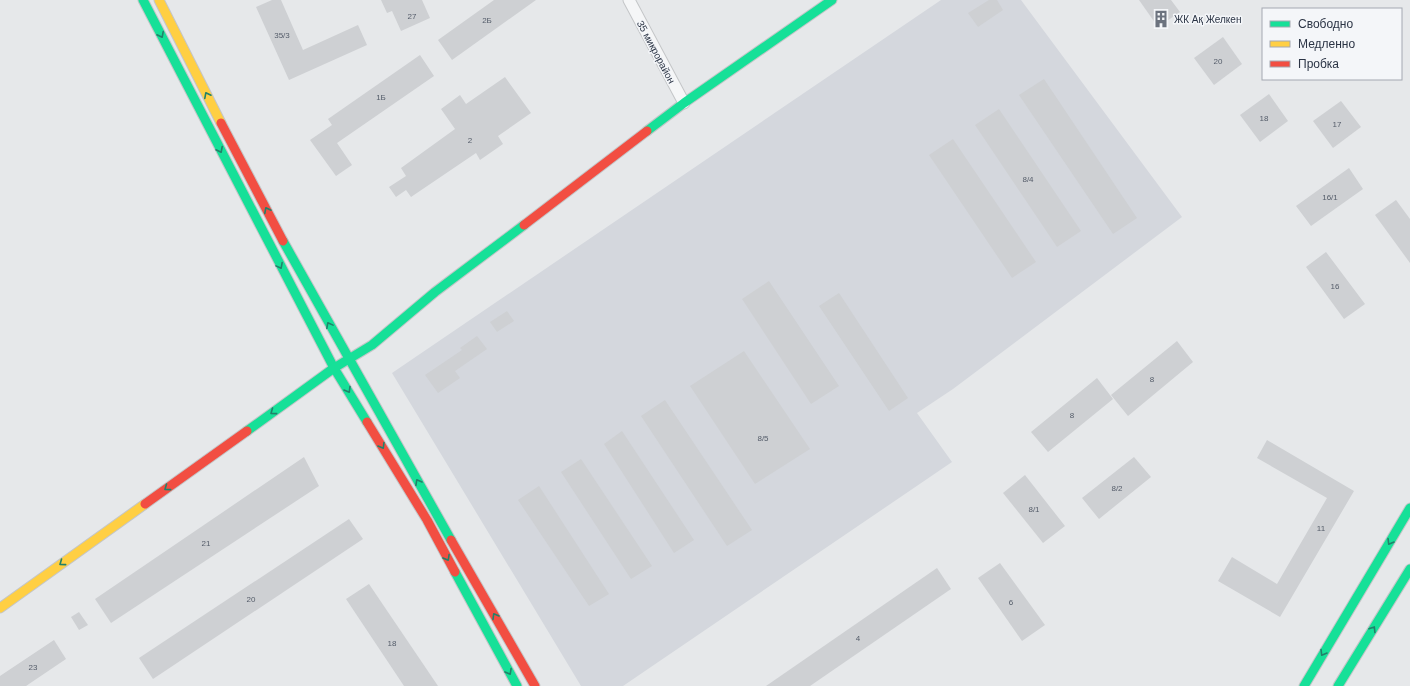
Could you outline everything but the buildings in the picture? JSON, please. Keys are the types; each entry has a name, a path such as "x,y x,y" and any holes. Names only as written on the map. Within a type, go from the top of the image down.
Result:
{"main road":[{"path":"143,0 334,368 338,379 427,520 517,686"},
{"path":"159,0 269,215 353,368 535,686"},
{"path":"0,608 334,368 372,345 435,292 684,104 832,0"},
{"path":"338,379 353,368 372,345"},
{"path":"0,617 182,489"},
{"path":"1304,686 1410,508"},
{"path":"1338,686 1410,569"}],"street":[{"name":"35 микрорайон","path":"629,0 684,104"}],"shaded area":[{"path":"941,0 1021,0 1182,217 953,389 917,413 952,462 623,686 581,686 392,373"}],"traffic: fast":[{"path":"143,0 334,368 367,422"},
{"path":"647,131 684,103 832,0"},
{"path":"247,431 334,368 372,345 435,292 524,225"},
{"path":"283,241 451,540"},
{"path":"1304,686 1410,508"},
{"path":"1338,686 1410,569"},
{"path":"455,572 517,686"}],"traffic: slow":[{"path":"159,0 221,123"},
{"path":"0,608 145,504"}],"traffic: jam":[{"path":"221,123 283,241"},
{"path":"524,225 647,131"},
{"path":"367,422 427,520 455,572"},
{"path":"145,504 247,431"},
{"path":"451,540 535,686"}],"place":[{"name":"ЖК Ақ Желкен","path":"1161,19"}]}
